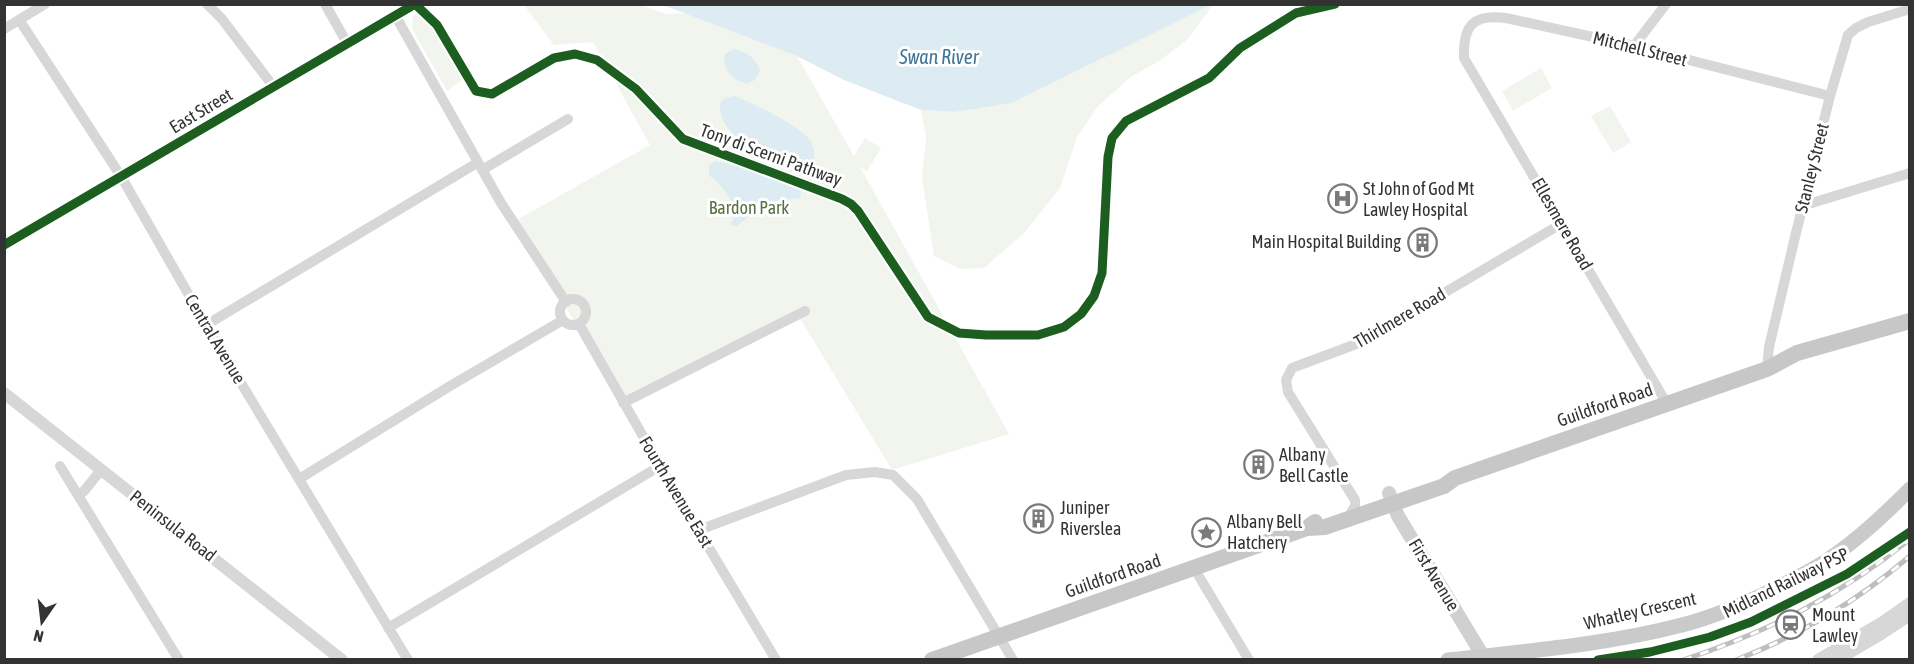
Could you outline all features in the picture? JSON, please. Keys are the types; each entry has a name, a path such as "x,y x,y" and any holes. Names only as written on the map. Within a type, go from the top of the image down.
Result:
{"highway":[{"name":"Guildford Road","path":"1767,369 1797,353 1910,321"},
{"name":"Guildford Road","path":"932,660 1307,528 1325,527 1351,513 1391,498 1444,486 1455,478 1767,369 1799,363 1910,332"}],"main road":[{"name":"Whatley Crescent","path":"1448,660 1587,644 1638,635 1683,624 1739,606 1813,569 1858,536 1910,489"},
{"name":"First Avenue","path":"1391,498 1398,516 1483,656"}],"street":[{"path":"4,29 45,4"},
{"path":"207,4 222,19 273,86"},
{"path":"325,4 347,43"},
{"name":"East Street","path":"4,245 122,178 273,86 415,4"},
{"path":"1634,46 1666,4"},
{"name":"Stanley Street","path":"1767,369 1772,337 1802,206 1848,35 1856,28 1891,9 1910,9"},
{"path":"395,15 506,211 566,302"},
{"name":"Mitchell Street","path":"1464,43 1467,30 1475,20 1488,16 1506,18 1634,46 1830,96"},
{"name":"Central Avenue","path":"20,21 122,178 206,325 408,660"},
{"name":"Ellesmere Road","path":"1464,43 1464,58 1667,404"},
{"path":"206,325 480,167 568,119"},
{"path":"1802,206 1910,173"},
{"name":"Thirlmere Road","path":"1351,513 1352,493 1288,392 1286,380 1292,369 1359,343 1561,224"},
{"path":"573,300 584,304 586,315 579,324 568,324 563,320 561,312 566,302 573,300"},
{"path":"623,403 805,311"},
{"path":"299,478 563,320"},
{"name":"Fourth Avenue East","path":"579,324 623,403 776,660"},
{"name":"Peninsula Road","path":"4,393 342,660"},
{"path":"60,466 179,660"},
{"path":"388,628 660,466"},
{"path":"79,495 101,470"},
{"path":"699,530 846,475 875,472 892,475 916,499 1013,660"},
{"path":"1194,568 1249,660"},
{"path":"1818,660 1883,622 1910,603"},
{"path":"1837,660 1910,615"}],"green space":[{"name":"Bardon Park","path":"524,5 640,5 666,14 689,13 797,56 854,156 865,138 881,148 867,171 860,167 1009,434 892,470 798,315 621,401 515,221 650,145 593,42 554,45"},
{"path":"1213,5 1188,39 1158,62 1132,76 1098,106 1077,137 1060,188 1025,232 984,268 960,269 934,256 922,177 926,138 921,110 955,112 1011,102"},
{"path":"417,14 435,27 466,77 447,91 412,28 413,17"},
{"path":"1541,68 1552,88 1513,111 1502,91"},
{"path":"1610,106 1631,142 1613,153 1591,116"}],"water":[{"name":"Swan River","path":"663,5 1211,5 1011,103 955,112 921,110 844,80 797,56"},
{"path":"734,49 747,54 756,63 760,71 755,80 747,84 737,80 729,73 725,64 725,54"},
{"path":"735,96 775,115 803,133 812,144 814,162 808,164 736,136 724,121 720,108 720,103 725,98"},
{"path":"716,161 742,167 796,186 801,192 800,198 766,204 737,226 730,225 734,211 733,204 730,197 709,175 709,165"}],"railway":[{"path":"1683,660 1745,637 1802,610 1857,578 1910,539"},
{"path":"1736,660 1828,616 1890,573 1910,556"}],"cycle path":[{"name":"Tony di Scerni Pathway","path":"415,4 437,25 476,91 492,94 554,58 575,54 597,60 636,89 683,139 851,204 858,211 928,317 959,333 986,335 1038,335 1064,327 1081,314 1094,296 1102,273 1108,157 1112,138 1126,121 1209,78 1240,48 1296,13 1335,4"},
{"path":"4,245 415,4"},
{"name":"Midland Railway PSP","path":"1598,660 1650,652 1710,637 1751,622 1847,574 1910,532"}],"place":[{"name":"St John of God Mt Lawley Hospital","path":"1342,199"},
{"name":"Main Hospital Building","path":"1422,242"},
{"name":"Albany Bell Castle","path":"1258,465"},
{"name":"Juniper Riverslea","path":"1039,518"},
{"name":"Albany Bell Hatchery","path":"1206,532"},
{"name":"Mount Lawley","path":"1791,625"}]}
